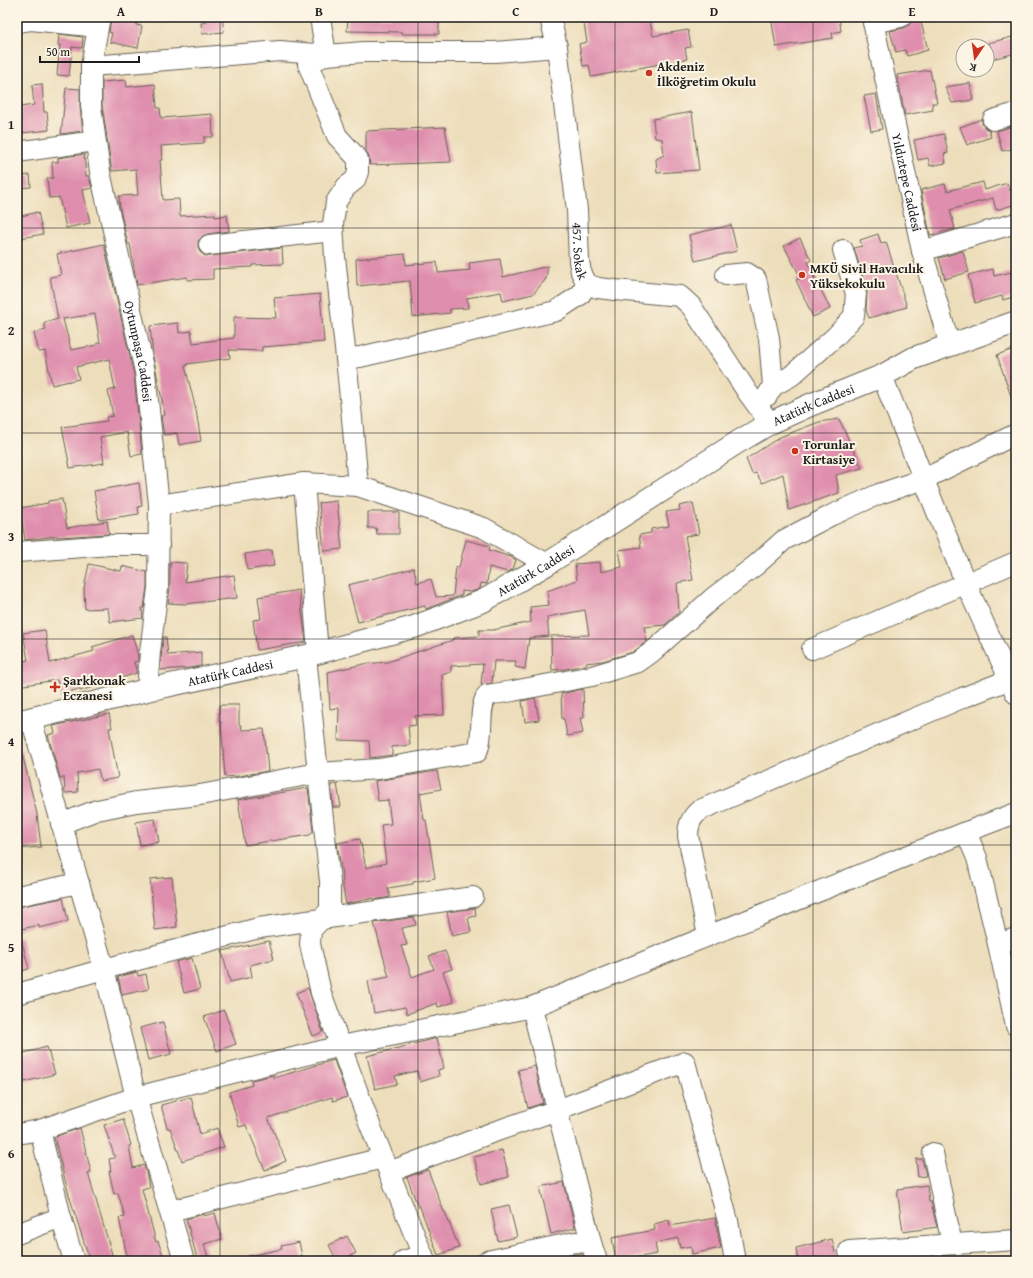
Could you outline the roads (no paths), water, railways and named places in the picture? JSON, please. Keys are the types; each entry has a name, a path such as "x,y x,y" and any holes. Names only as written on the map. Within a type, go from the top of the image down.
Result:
{"main road":[{"name":"Atatürk Caddesi","path":"24,721 147,690 312,654 414,627 483,601 547,564 738,442 764,416 810,405 882,376 914,358 1016,322"}],"street":[{"path":"320,17 326,55"},
{"name":"457. Sokak","path":"550,17 557,46 577,210 579,261 587,284 598,288 680,296 691,306 764,416"},
{"path":"873,20 901,17"},
{"path":"17,22 31,20 99,22"},
{"name":"Yıldıztepe Caddesi","path":"873,20 922,251 950,346"},
{"name":"Oytunpaşa Caddesi","path":"99,22 92,66 90,106 100,172 146,372 159,505 158,588 147,690"},
{"path":"92,66 280,51 326,55 364,52 495,52 557,46"},
{"path":"326,55 308,64 337,136 358,159 358,172 355,180 346,187 336,202 333,231 358,486"},
{"path":"993,120 1016,114"},
{"path":"17,152 95,141"},
{"path":"922,251 1016,223"},
{"path":"209,245 333,231"},
{"path":"773,386 790,376 836,336 854,316 856,294 843,250"},
{"path":"726,275 747,273 756,279 769,338 773,386 764,416"},
{"path":"346,358 360,357 556,311 580,295 587,284"},
{"path":"708,936 688,836 689,824 695,814 700,810 954,701 1014,684 966,584 882,376"},
{"path":"61,824 97,810 136,802 200,795 318,773 379,769 477,752 480,745 483,702 487,695 592,676 638,662 652,652 714,597 756,565 784,540 832,515 879,494 924,479 1016,434"},
{"path":"304,483 318,773 330,881 330,910 311,930 310,944 321,993 386,1165 424,1258 403,1261"},
{"path":"159,505 304,483 358,486 484,528 547,564"},
{"path":"17,552 110,545 159,545"},
{"path":"812,649 1016,562"},
{"path":"24,721 61,824 79,883 104,969 136,1097 184,1261"},
{"path":"17,1134 40,1130 136,1097 341,1046 532,1007 1016,813"},
{"path":"966,832 1007,941 1016,1026"},
{"path":"17,896 79,883"},
{"path":"17,994 104,969 259,928 473,897"},
{"path":"532,1007 594,1254"},
{"path":"170,1211 386,1165 491,1133 685,1062 728,1221 735,1261"},
{"path":"40,1130 61,1217 74,1261"},
{"path":"933,1153 952,1244"},
{"path":"17,1234 61,1217"},
{"path":"851,1261 849,1251 1016,1240"},
{"path":"487,1261 575,1242 591,1242 594,1254"}],"place":[{"name":"Akdeniz İlköğretim Okulu","path":"649,73"},
{"name":"MKÜ Sivil Havacılık Yüksekokulu","path":"802,275"},
{"name":"Torunlar Kirtasiye","path":"795,451"},
{"name":"Şarkkonak Eczanesi","path":"55,687"}]}
